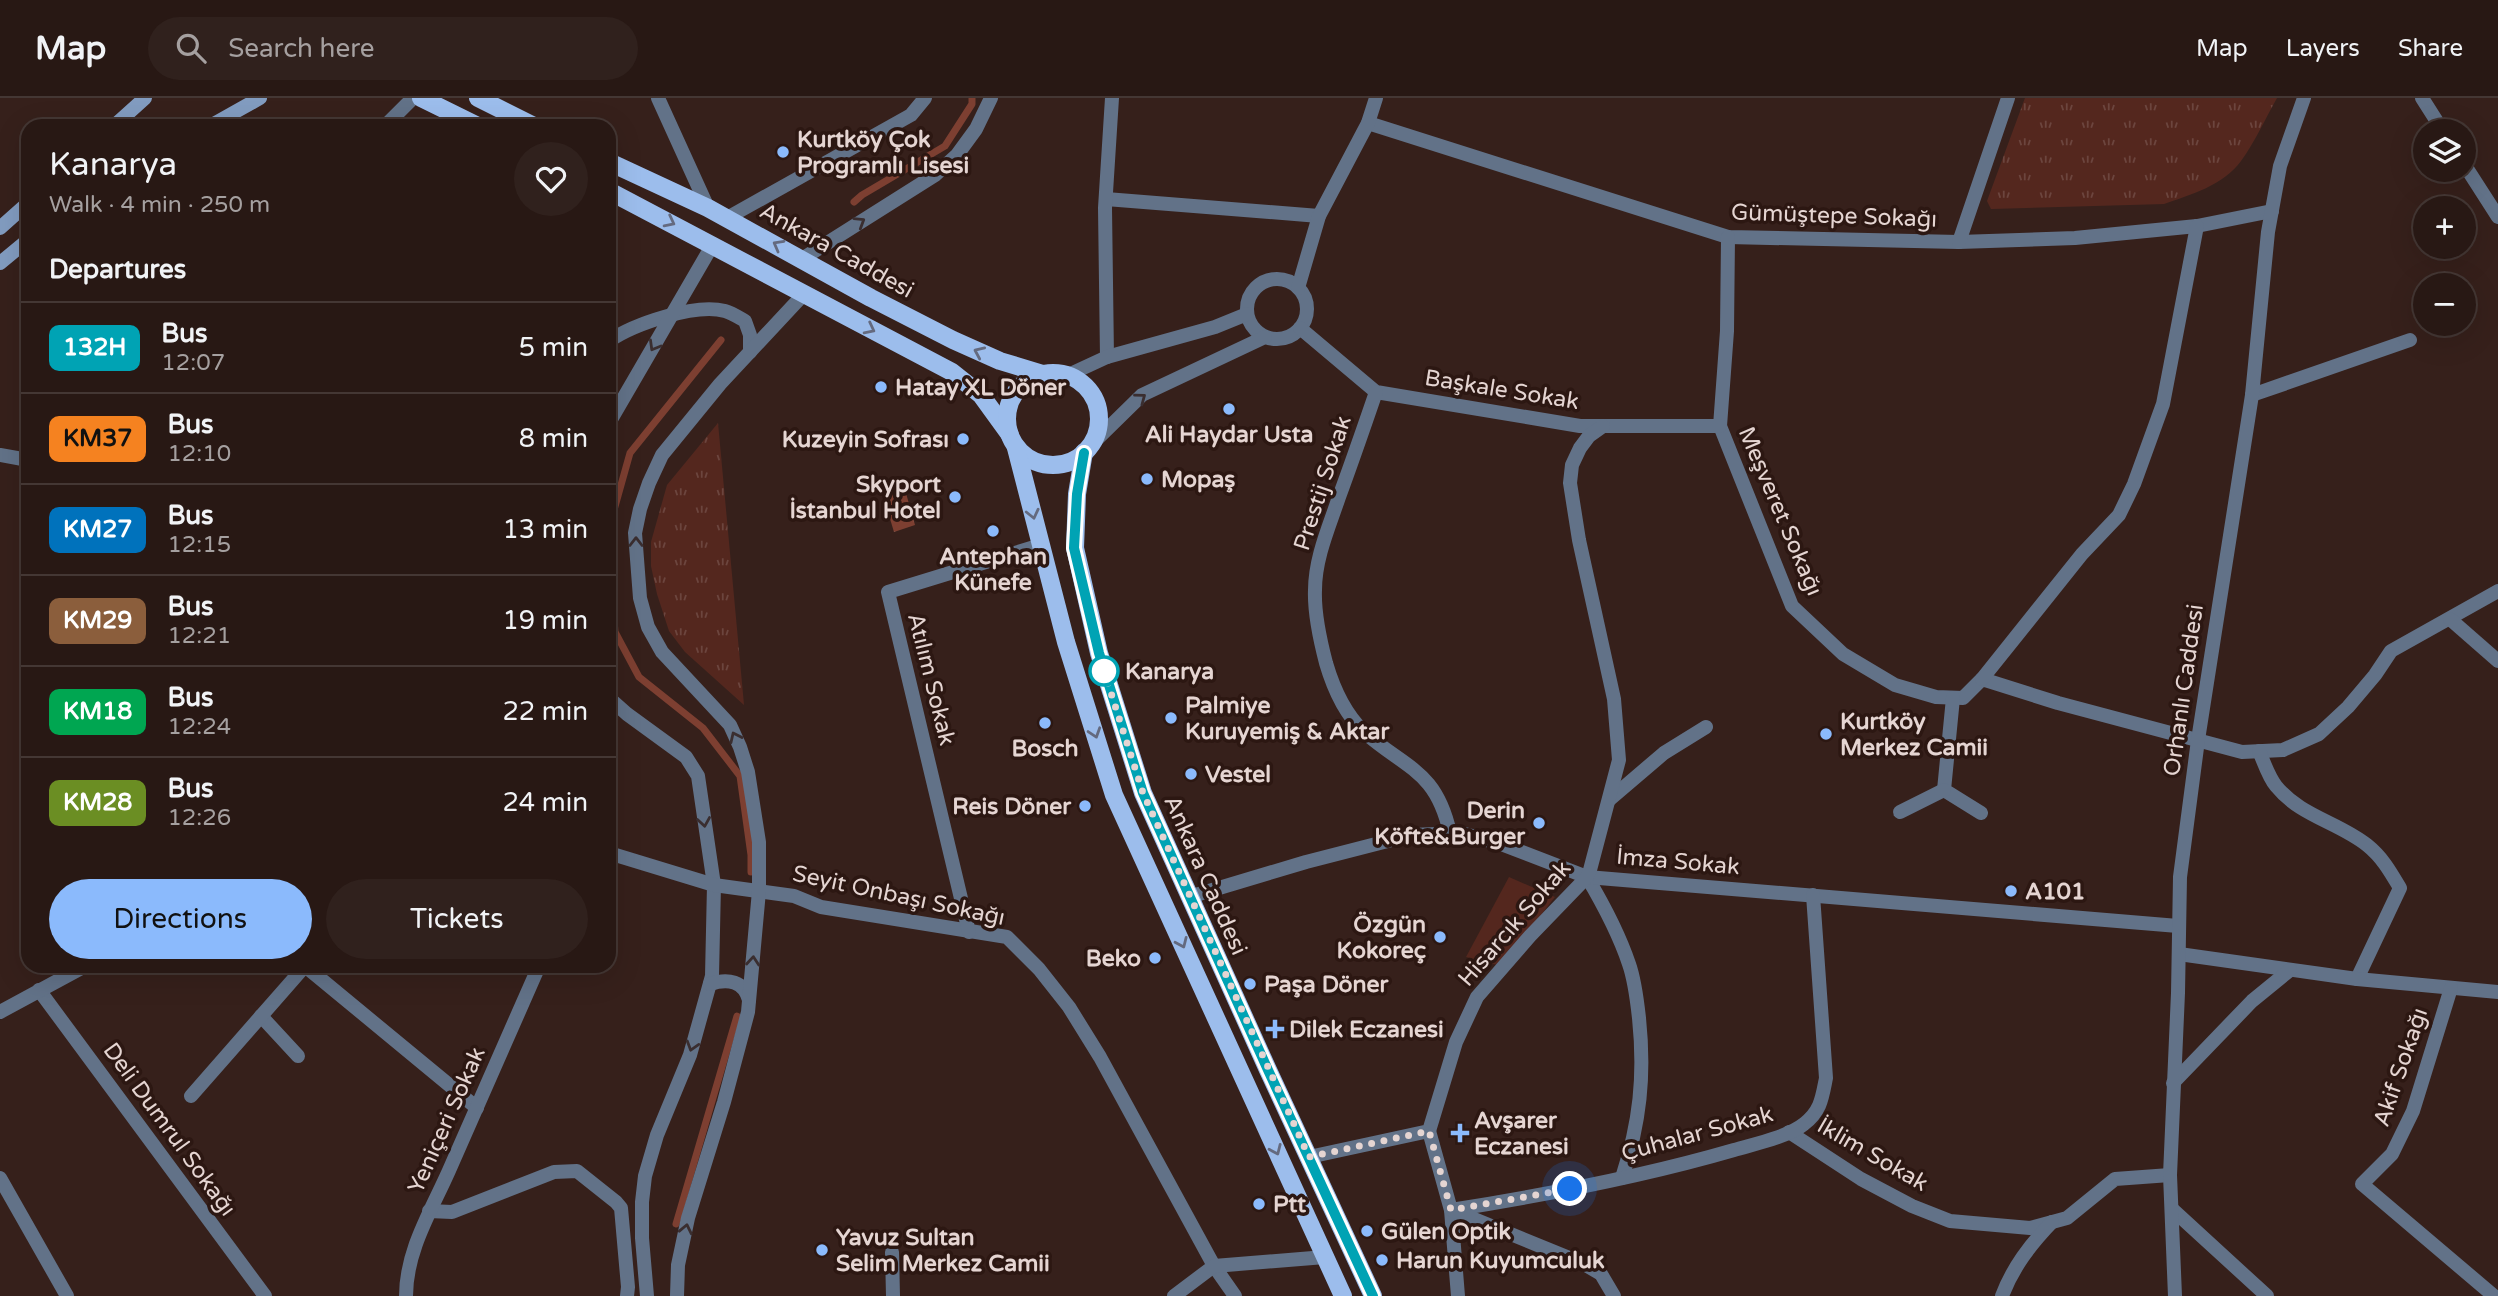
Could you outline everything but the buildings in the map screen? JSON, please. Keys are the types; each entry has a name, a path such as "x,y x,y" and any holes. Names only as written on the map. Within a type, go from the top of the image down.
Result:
{"main road":[{"path":"122,119 145,98"},
{"path":"222,119 260,98"},
{"path":"421,98 464,119"},
{"path":"478,98 520,119"},
{"name":"Ankara Caddesi","path":"616,165 708,208 953,340 1000,361 1043,374"},
{"path":"616,195 951,372 981,395 1013,442 1027,458 1040,464 1055,466 1069,463 1088,449 1097,430 1099,415 1095,400 1086,387 1066,376 1043,374 1028,380 1016,390 1009,404 1007,420 1013,442 1041,545 1066,642 1114,795 1343,1296"},
{"path":"0,228 21,209"},
{"path":"0,263 21,246"},
{"name":"Ankara Caddesi","path":"1088,449 1077,494 1074,548 1099,653 1143,793 1373,1296"}],"street":[{"path":"393,119 413,98"},
{"path":"658,98 708,208"},
{"path":"727,218 911,116 925,98"},
{"path":"802,259 935,175 957,155 976,130 991,98"},
{"path":"1107,357 1106,199 1112,98"},
{"path":"1298,288 1319,216 1368,123 1376,98"},
{"path":"1959,242 2008,98"},
{"name":"Orhanlı Caddesi","path":"2175,1296 2170,1175 2180,877 2198,740 2252,395 2272,211 2280,166 2304,98"},
{"path":"2422,98 2435,119"},
{"name":"Gümüştepe Sokağı","path":"1368,123 1728,237 1959,242 2075,238 2197,226 2272,211"},
{"path":"2476,182 2498,217"},
{"path":"1106,199 1319,216"},
{"path":"1944,790 1953,698 1963,698 1982,680 2082,554 2119,515 2134,484 2163,404 2197,226"},
{"name":"Meşveret Sokağı","path":"1728,237 1727,331 1720,426 1792,606 1843,654 1895,685 1936,697 1953,698"},
{"path":"616,412 713,244"},
{"path":"1282,280 1298,288 1306,305 1306,314 1300,328 1282,339 1265,337 1256,332 1247,314 1250,295 1263,282 1282,280"},
{"path":"677,1296 678,1265 688,1218 724,1102 750,1002 759,891 759,842 748,772 730,725 662,652 649,627 640,598 635,533 640,509 655,468 711,395 803,295"},
{"path":"616,336 625,330 672,315 706,309 723,310 745,321 750,335 750,352"},
{"path":"1066,376 1107,357 1215,327 1247,314"},
{"path":"1300,328 1376,392"},
{"path":"1088,449 1142,395 1265,337"},
{"path":"2252,395 2410,340"},
{"name":"Başkale Sokak","path":"1376,392 1580,426 1720,426"},
{"name":"Prestij Sokak","path":"1376,392 1323,543 1315,589 1320,639 1331,681 1347,710 1361,729 1377,743 1422,774 1446,815 1450,833"},
{"name":"Hisarcık Sokak","path":"1429,1131 1456,1042 1477,996 1587,877 1619,760 1614,699 1579,540 1570,483 1572,465 1580,448 1589,436 1603,426"},
{"path":"0,455 21,459"},
{"name":"Atılım Sokak","path":"969,932 888,592 1041,545"},
{"path":"1982,680 2242,752 2283,750 2319,734 2348,707 2375,676 2391,651 2498,591"},
{"path":"2450,619 2498,661"},
{"path":"616,705 685,757 698,775 714,884 710,984 690,1055 657,1135 645,1176 642,1214 647,1296"},
{"path":"1608,800 1664,753 1706,727"},
{"path":"2259,751 2274,784 2290,801 2365,844 2385,862 2400,888 2357,979"},
{"path":"1900,813 1944,790"},
{"path":"1944,790 1981,814"},
{"name":"İmza Sokak","path":"1189,897 1360,847 1411,835 1461,832 1501,844 1587,877 2178,926"},
{"name":"Seyit Onbaşı Sokağı","path":"616,855 714,884 794,896 821,907 1007,937 1069,1007 1100,1057 1214,1266 1235,1296"},
{"path":"1587,877 1604,907 1630,965 1637,999 1643,1076 1640,1113 1622,1178"},
{"name":"Çuhalar Sokak","path":"1451,1210 1544,1195 1685,1164 1803,1126 1821,1108 1826,1078 1813,895"},
{"path":"2179,954 2357,979 2498,992"},
{"path":"2173,1083 2252,1001 2290,970"},
{"path":"0,1012 72,973"},
{"path":"191,1096 299,973"},
{"path":"313,973 477,1108"},
{"name":"Yeniçeri Sokak","path":"406,1296 416,1243 536,973"},
{"path":"710,984 719,981 736,983 747,992 750,1002"},
{"name":"Akif Sokağı","path":"2451,988 2413,1111 2392,1154 2362,1184 2494,1296"},
{"name":"Deli Dumrul Sokağı","path":"39,990 265,1296"},
{"path":"261,1016 298,1056"},
{"path":"1309,1157 1429,1131 1451,1210 1458,1296"},
{"name":"İklim Sokak","path":"1789,1132 1861,1179 1912,1206 1950,1221 2029,1228 2067,1217 2115,1179 2170,1175"},
{"path":"429,1211 452,1212 554,1172 577,1171 621,1209 628,1287 626,1296"},
{"path":"0,1178 67,1296"},
{"path":"2172,1209 2267,1296"},
{"path":"1451,1210 1584,1264 1601,1274 1614,1296"},
{"path":"2002,1296 2010,1277 2031,1244 2053,1222"},
{"path":"892,1252 894,1296"},
{"path":"1174,1296 1214,1266 1325,1257"}],"green space":[{"path":"2025,98 2277,98 2241,161 2225,177 2195,193 2164,204 1991,209 1987,201"},
{"path":"718,423 744,705 685,652 669,631 651,566 651,542 667,485"},
{"path":"1509,877 1555,897 1501,966 1466,957"}],"water":[{"path":"902,479 915,525 894,532 880,485"}],"waterway":[{"path":"854,202 945,146 972,104 972,98"},
{"path":"616,503 630,453 721,340"},
{"path":"616,634 639,677 703,728 740,776 751,872"},
{"path":"676,1224 737,1016"}],"bus line":[{"name":"132H","path":"1084,453 1077,494 1074,548 1099,653 1143,793 1373,1296"}],"place":[{"name":"Kurtköy Çok Programlı Lisesi","path":"783,152"},
{"name":"Hatay XL Döner","path":"881,387"},
{"name":"Ali Haydar Usta","path":"1229,409"},
{"name":"Kuzeyin Sofrası","path":"963,439"},
{"name":"Mopaş","path":"1147,479"},
{"name":"Skyport İstanbul Hotel","path":"955,497"},
{"name":"Antephan Künefe","path":"993,531"},
{"name":"Kanarya","path":"1104,671"},
{"name":"Palmiye Kuruyemiş & Aktar","path":"1171,718"},
{"name":"Bosch","path":"1045,723"},
{"name":"Kurtköy Merkez Camii","path":"1826,734"},
{"name":"Vestel","path":"1191,774"},
{"name":"Reis Döner","path":"1085,806"},
{"name":"Derin Köfte&Burger","path":"1539,823"},
{"name":"A101","path":"2011,891"},
{"name":"Özgün Kokoreç","path":"1440,937"},
{"name":"Beko","path":"1155,958"},
{"name":"Paşa Döner","path":"1250,984"},
{"name":"Dilek Eczanesi","path":"1275,1029"},
{"name":"Avşarer Eczanesi","path":"1460,1133"},
{"name":"Ptt","path":"1259,1204"},
{"name":"Gülen Optik","path":"1367,1231"},
{"name":"Yavuz Sultan Selim Merkez Camii","path":"822,1250"},
{"name":"Harun Kuyumculuk","path":"1382,1260"}],"route":[{"path":"1104,671 1143,793 1309,1157 1429,1131 1451,1210 1570,1189"}]}
